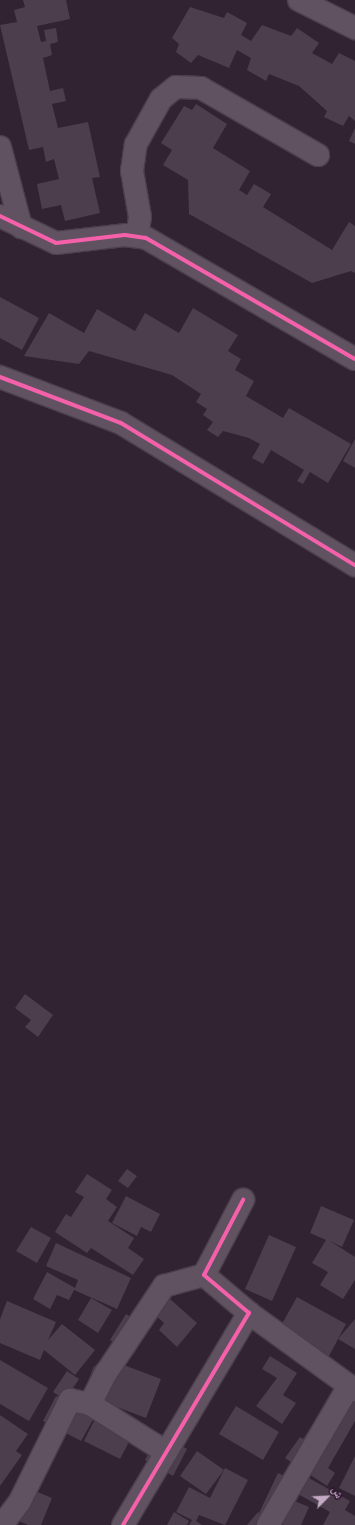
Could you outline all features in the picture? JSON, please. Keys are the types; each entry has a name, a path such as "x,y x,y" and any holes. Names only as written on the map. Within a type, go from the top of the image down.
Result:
{"street":[{"path":"299,0 355,28"},
{"path":"137,236 140,217 132,171 136,144 161,99 176,87 201,88 318,155"},
{"path":"0,147 21,227"},
{"path":"0,216 47,240 66,244 137,236 154,242 355,359"},
{"path":"0,377 121,423 355,565"},
{"path":"90,1404 106,1373 164,1286 204,1275 243,1200"},
{"path":"204,1275 249,1313 352,1388 268,1525"},
{"path":"123,1525 249,1313"},
{"path":"2,1525 20,1501 70,1400 90,1404 166,1452"}],"building":[{"path":"23,0 66,0 70,19 37,26 41,42 46,41 44,30 56,28 58,42 50,44 52,55 43,58 50,91 63,88 66,101 52,104 58,128 88,122 100,177 92,178 100,213 65,221 61,205 42,209 37,184 59,179 54,159 46,162 43,147 29,150 0,25 17,22 14,10 25,7"},
{"path":"190,7 224,18 227,12 247,23 241,35 251,41 262,25 291,36 297,28 319,43 312,53 332,64 339,53 355,61 355,121 349,116 343,126 324,117 327,111 299,86 269,74 266,81 247,70 251,58 237,50 229,68 198,55 191,63 176,52 179,44 172,38"},
{"path":"196,104 227,124 213,148 250,171 239,190 247,195 254,184 271,194 263,207 332,250 349,222 355,226 355,273 351,271 312,283 189,214 188,180 163,165 172,150 161,143 184,106 192,110"},
{"path":"355,128 355,144 349,141"},
{"path":"0,297 39,318 22,350 0,338"},
{"path":"193,308 238,335 228,351 241,359 235,370 254,381 246,396 283,418 289,408 351,444 328,483 310,472 303,484 297,481 304,470 271,450 263,464 252,458 260,444 249,438 223,431 218,437 207,430 213,422 203,415 207,409 196,402 201,394 172,375 89,351 79,364 24,356 49,313 84,333 97,309 135,331 145,313 179,333"},
{"path":"355,439 355,468 343,461"},
{"path":"25,994 53,1015 38,1037 25,1027 31,1020 15,1008"},
{"path":"127,1169 137,1176 128,1188 118,1181"},
{"path":"87,1174 112,1190 106,1199 117,1207 108,1221 134,1238 128,1248 144,1259 133,1275 91,1248 87,1253 55,1232 66,1214 71,1217 84,1197 75,1192"},
{"path":"126,1196 160,1214 151,1232 141,1227 137,1236 112,1223"},
{"path":"321,1206 354,1220 342,1247 330,1241 355,1257 355,1280 343,1299 320,1285 328,1272 312,1263 326,1240 310,1233"},
{"path":"31,1227 51,1238 37,1263 16,1251"},
{"path":"269,1235 296,1247 272,1301 245,1289"},
{"path":"56,1243 131,1278 117,1309 74,1290 69,1300 57,1295 50,1309 33,1299 47,1272 75,1288 78,1280 46,1266"},
{"path":"160,1290 197,1323 177,1347 159,1330 164,1323 146,1307"},
{"path":"297,1297 346,1324 328,1358 278,1331"},
{"path":"91,1298 112,1310 98,1333 78,1320"},
{"path":"7,1301 56,1322 48,1340 62,1324 95,1350 75,1375 44,1350 40,1360 0,1343 0,1319"},
{"path":"126,1314 149,1329 133,1355 110,1340"},
{"path":"355,1319 355,1349 338,1339"},
{"path":"270,1356 297,1373 283,1395 296,1403 282,1424 256,1406 277,1378 262,1369"},
{"path":"0,1360 48,1388 29,1421 0,1404"},
{"path":"121,1364 161,1379 146,1418 83,1394 94,1366 116,1375"},
{"path":"67,1371 79,1379 65,1400 53,1392"},
{"path":"337,1388 355,1400 355,1421 328,1468 335,1473 327,1486 285,1458 300,1437 303,1439"},
{"path":"56,1396 95,1416 81,1441 43,1421"},
{"path":"236,1406 279,1432 263,1460 219,1434"},
{"path":"0,1415 28,1434 16,1451 22,1455 0,1486"},
{"path":"95,1419 131,1438 120,1459 84,1441"},
{"path":"159,1433 187,1449 173,1476 145,1460"},
{"path":"197,1451 224,1470 206,1494 180,1476"},
{"path":"355,1456 355,1496 339,1488"},
{"path":"225,1468 248,1480 225,1525 199,1515 196,1521 202,1525 189,1525 192,1520 176,1512 189,1487 210,1498"},
{"path":"278,1473 298,1482 290,1499 309,1507 301,1525 284,1525 259,1513"},
{"path":"307,1477 350,1501 345,1510 355,1516 355,1525 323,1525 330,1512 298,1494"},
{"path":"16,1483 52,1498 41,1525 28,1525 3,1514"},
{"path":"174,1512 189,1521 187,1525 167,1525"},
{"path":"258,1512 273,1525 247,1525"}],"cycle path":[{"path":"0,216 56,243 125,235 146,238 355,359"},
{"path":"0,377 121,423 355,565"},
{"path":"123,1525 249,1313 204,1275 243,1200"}]}
